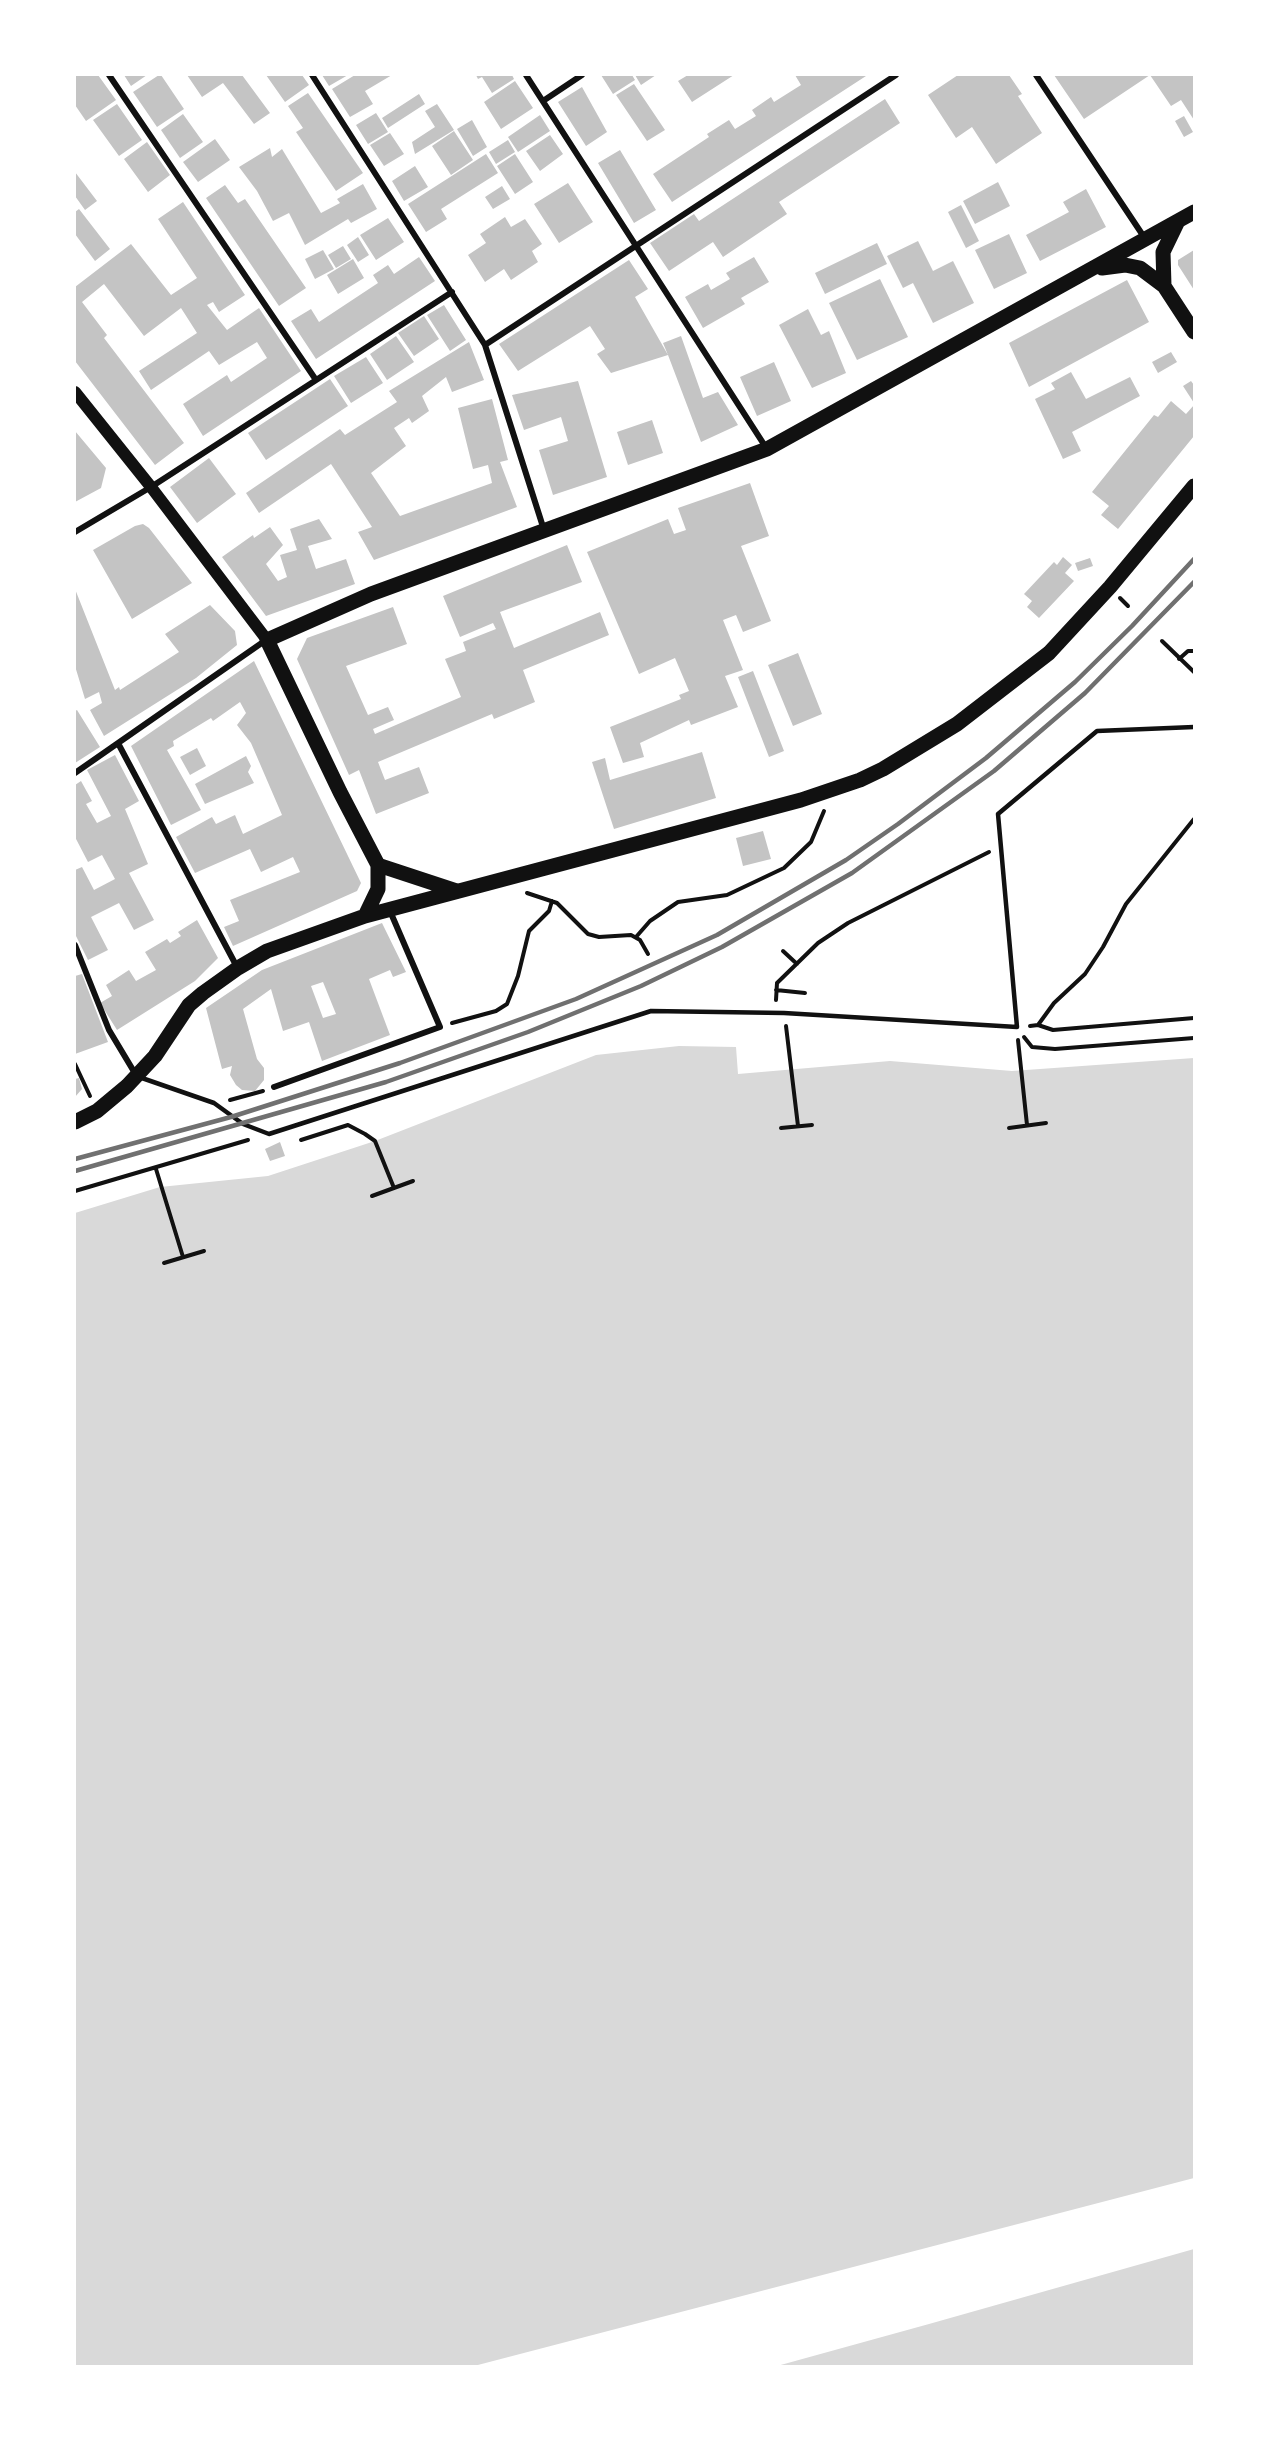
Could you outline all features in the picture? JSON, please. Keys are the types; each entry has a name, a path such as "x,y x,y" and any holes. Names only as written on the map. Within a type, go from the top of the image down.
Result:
{"main road":[{"path":"267,640 371,594 767,449 1194,212"},
{"path":"1164,286 1162,252 1178,221"},
{"path":"1092,269 1125,265 1140,268 1164,286 1194,332"},
{"path":"75,393 151,487 267,640 344,801 378,865 378,889 365,916"},
{"path":"75,1122 97,1111 137,1076 189,1005 237,968 267,951 389,909 831,791 860,780 907,755 957,724 1030,670 1075,626 1194,486"},
{"path":"378,865 457,891"}],"street":[{"path":"108,75 316,380"},
{"path":"312,75 485,345 544,532"},
{"path":"526,75 767,449"},
{"path":"543,101 582,75"},
{"path":"485,345 638,246 887,77 896,75"},
{"path":"1036,75 1146,240"},
{"path":"75,532 151,487 452,292"},
{"path":"75,773 119,745 267,640"},
{"path":"119,745 237,968"},
{"path":"274,1087 440,1027 389,909"},
{"path":"75,945 109,1030 137,1076"}],"lane":[{"path":"137,1076 214,1103 243,1124 269,1134 651,1011 784,1013 1017,1027 998,814 1097,731 1194,727"}],"path":[{"path":"1162,640 1194,672"},
{"path":"1179,659 1188,651 1194,651"},
{"path":"636,937 650,921 678,902 727,895 784,868 811,842 831,791"},
{"path":"1038,1025 1054,1003 1084,974 1103,947 1126,904 1194,819"},
{"path":"805,993 776,992 782,976 818,943 848,922 1000,846"},
{"path":"440,1027 496,1011 507,1004 518,976 529,931 549,911 552,901 562,907 588,934 599,937 624,934 636,937 648,954"},
{"path":"783,951 797,964"},
{"path":"784,1013 798,1126"},
{"path":"1017,1027 1038,1025 1053,1030 1194,1018"},
{"path":"1017,1027 1028,1043 1038,1049 1194,1038"},
{"path":"1017,1027 1027,1125"},
{"path":"75,1064 97,1111"},
{"path":"214,1103 274,1087"},
{"path":"1009,1128 1046,1124"},
{"path":"75,1191 269,1134 293,1142 348,1125 375,1141 394,1188"},
{"path":"781,1128 812,1125"},
{"path":"156,1169 183,1257"},
{"path":"372,1196 413,1181"},
{"path":"164,1263 204,1251"}],"shaded area":[{"path":"679,1046 736,1047 738,1074 890,1061 1012,1071 1194,1058 1194,2178 474,2366 75,2366 75,1213 160,1187 268,1176 375,1141 596,1055"},
{"path":"1194,2249 1194,2366 777,2366 929,2324"}],"building":[{"path":"75,75 98,75 116,100 86,121 75,105"},
{"path":"124,75 147,75 131,86"},
{"path":"159,75 184,109 157,127 133,92"},
{"path":"187,75 242,75 270,113 254,124 223,83 202,97"},
{"path":"266,75 302,75 309,85 285,102"},
{"path":"322,75 348,75 329,86"},
{"path":"355,75 392,75 365,91 373,104 350,117 332,89"},
{"path":"476,75 512,75 514,79 492,93 482,77 478,79"},
{"path":"601,75 632,75 635,80 613,94"},
{"path":"635,75 656,75 641,85"},
{"path":"688,75 734,75 692,102 678,81"},
{"path":"795,75 866,76 672,202 653,174 709,137 707,134 729,120 735,129 756,116 752,110 771,97 774,102 801,85"},
{"path":"958,75 1009,75 1022,94 1018,96 1042,133 996,164 972,127 956,138 928,95"},
{"path":"1054,75 1150,75 1084,119"},
{"path":"1150,75 1194,75 1194,120 1181,100 1171,106"},
{"path":"515,81 533,108 501,129 484,102"},
{"path":"634,84 665,130 647,141 616,95"},
{"path":"582,87 607,132 586,146 558,102"},
{"path":"308,93 363,173 336,191 296,132 303,128 288,106"},
{"path":"419,94 425,104 388,128 382,118"},
{"path":"885,99 900,123 779,202 787,214 723,257 713,242 669,271 650,243 694,214 699,221"},
{"path":"117,104 142,140 119,156 93,120"},
{"path":"437,104 454,130 415,154 412,142 435,127 425,111"},
{"path":"376,113 388,132 368,144 356,125"},
{"path":"183,114 203,142 180,158 161,130"},
{"path":"540,115 550,131 518,152 508,137"},
{"path":"1184,116 1193,132 1184,137 1175,121"},
{"path":"472,120 487,147 473,156 457,129"},
{"path":"454,131 473,160 451,175 432,146"},
{"path":"390,133 404,154 384,166 370,145"},
{"path":"550,135 563,154 540,171 526,151"},
{"path":"215,139 230,160 198,182 183,162"},
{"path":"508,140 515,152 496,164 489,152"},
{"path":"147,142 170,175 148,192 124,159"},
{"path":"270,148 272,157 282,149 321,213 340,203 337,199 363,184 377,209 351,223 348,219 305,245 289,213 273,221 257,191 239,167"},
{"path":"620,150 656,210 634,223 598,163"},
{"path":"486,154 498,173 441,209 447,219 426,232 408,204"},
{"path":"515,154 533,182 515,194 497,166"},
{"path":"415,166 428,187 404,201 392,181"},
{"path":"75,172 97,201 85,210 75,196"},
{"path":"998,182 1010,206 975,224 963,201"},
{"path":"568,183 593,222 559,243 534,204"},
{"path":"225,185 238,203 245,199 306,288 279,306 206,198"},
{"path":"502,186 510,199 493,209 485,197"},
{"path":"1086,189 1106,227 1040,261 1026,235 1069,212 1063,202"},
{"path":"183,202 245,295 219,312 213,302 207,305 227,330 259,308 301,371 203,436 183,404 227,375 231,382 267,358 257,342 219,365 209,351 151,390 139,371 197,333 181,308 144,336 104,284 82,302 107,335 104,338 184,443 155,465 75,361 75,287 131,244 171,295 197,278 158,219"},
{"path":"961,205 979,241 966,248 948,212"},
{"path":"79,209 110,249 95,261 75,234 75,212"},
{"path":"505,217 511,227 525,219 542,244 532,251 538,262 511,280 504,269 485,282 468,255 486,243 480,234"},
{"path":"388,218 404,242 376,260 360,235"},
{"path":"1009,234 1027,273 994,289 975,250"},
{"path":"358,237 369,255 358,262 347,245"},
{"path":"918,241 933,271 953,261 974,303 933,323 913,283 903,288 887,256"},
{"path":"877,243 887,264 825,294 815,273"},
{"path":"343,246 351,259 336,268 328,255"},
{"path":"323,250 334,269 315,279 305,259"},
{"path":"1194,250 1194,290 1178,265 1178,260"},
{"path":"419,257 435,281 316,359 291,321 311,309 319,322 378,283 373,275 388,265 394,274"},
{"path":"754,257 769,282 741,298 745,304 703,328 685,297 708,284 711,290 730,279 726,273"},
{"path":"353,259 364,278 338,294 327,275"},
{"path":"629,260 648,289 635,297 668,355 611,373 597,354 605,349 590,326 518,371 499,344"},
{"path":"880,279 908,337 857,360 829,303"},
{"path":"1127,280 1149,322 1029,387 1009,343"},
{"path":"444,305 466,340 450,351 427,315"},
{"path":"808,309 821,335 829,331 846,373 812,388 779,325"},
{"path":"424,316 439,339 414,356 398,333"},
{"path":"396,336 414,362 387,380 370,354"},
{"path":"681,336 703,398 718,392 738,425 701,442 663,343"},
{"path":"469,342 484,380 452,392 446,377 422,396 429,411 412,423 409,418 394,428 406,446 371,473 400,516 492,483 488,465 473,469 458,408 492,399 508,460 500,462 517,507 374,560 358,532 372,527 331,464 259,513 246,493 340,429 345,435 397,402 389,391"},
{"path":"1171,352 1177,362 1158,373 1152,362"},
{"path":"366,357 383,383 351,403 334,376"},
{"path":"774,362 791,401 757,416 740,377"},
{"path":"1071,372 1086,399 1130,377 1140,396 1072,432 1081,451 1063,459 1035,399 1055,389 1051,383"},
{"path":"330,379 348,406 266,460 248,433"},
{"path":"578,381 607,477 553,495 539,450 568,441 561,417 524,430 512,395"},
{"path":"1191,381 1194,385 1194,403 1183,386"},
{"path":"1171,401 1186,414 1194,405 1194,436 1118,529 1101,515 1109,506 1092,492 1154,415 1158,417"},
{"path":"652,420 663,453 628,465 617,432"},
{"path":"75,431 106,468 101,488 75,502"},
{"path":"209,458 236,494 197,523 170,487"},
{"path":"750,483 769,536 741,546 771,621 743,632 736,615 723,620 743,670 725,676 738,707 691,725 689,720 640,743 644,757 623,763 610,727 681,699 679,695 689,691 675,658 639,674 587,552 668,519 674,534 686,530 678,508"},
{"path":"319,519 332,539 308,546 316,569 346,559 355,584 266,616 222,557 253,535 254,538 270,527 283,545 266,564 278,581 287,577 280,555 297,550 290,529"},
{"path":"143,524 149,528 192,583 132,619 93,550 135,526"},
{"path":"567,545 582,582 500,612 514,648 600,612 609,635 523,670 535,702 494,719 492,714 378,762 385,780 419,767 429,793 376,814 359,770 349,775 297,659 307,638 393,607 407,644 346,666 368,715 388,707 394,720 373,729 375,734 461,697 445,659 466,651 463,642 496,629 493,623 460,637 443,596"},
{"path":"1063,557 1072,565 1065,573 1074,581 1039,618 1027,607 1032,601 1024,594 1054,562 1057,565"},
{"path":"1090,558 1093,566 1078,571 1075,563"},
{"path":"75,589 115,690 119,687 120,690 179,652 165,634 210,605 235,631 237,645 196,678 104,736 90,710 102,703 99,692 85,699 75,666"},
{"path":"798,653 822,714 793,726 768,665"},
{"path":"254,661 361,883 357,891 233,946 224,927 239,921 230,900 300,872 293,857 261,872 250,849 195,873 176,837 212,817 216,824 235,815 243,834 282,815 251,743 237,725 246,713 240,702 213,721 211,718 173,741 174,746 167,750 201,810 171,825 131,746"},
{"path":"753,671 784,751 769,757 738,677"},
{"path":"77,710 100,747 75,763 75,711"},
{"path":"197,748 206,766 190,775 180,757"},
{"path":"702,752 716,798 614,829 592,762 605,758 610,780"},
{"path":"115,755 139,801 125,809 148,864 129,873 154,920 134,930 119,903 91,917 108,950 88,960 75,934 75,870 82,867 94,890 115,879 102,855 88,862 75,837 75,785 81,781 92,801 86,804 97,823 111,816 87,770"},
{"path":"246,756 251,766 248,772 254,783 205,804 195,784"},
{"path":"763,831 771,859 743,866 736,838"},
{"path":"197,920 218,958 195,981 117,1030 100,1003 112,996 106,985 129,970 136,981 156,970 145,952 167,939 170,943 181,936 178,932"},
{"path":"382,923 406,972 393,977 390,970 369,979 390,1035 322,1061 309,1022 283,1031 271,989 243,1009 257,1059 264,1068 264,1080 255,1091 242,1090 230,1075 232,1066 222,1069 206,1008 262,970","holes":["323,982 336,1014 323,1018 311,986"]},
{"path":"82,974 108,1042 75,1054 75,976"},
{"path":"79,1078 82,1089 75,1097 75,1079"},
{"path":"280,1142 285,1156 270,1161 265,1149"}],"railway":[{"path":"75,1159 231,1117 400,1063 576,999 717,935 846,860 986,758 1075,682 1132,626 1194,559"},
{"path":"75,1171 386,1082 528,1032 641,986 722,947 852,873 994,771 1085,693 1194,582"}]}
